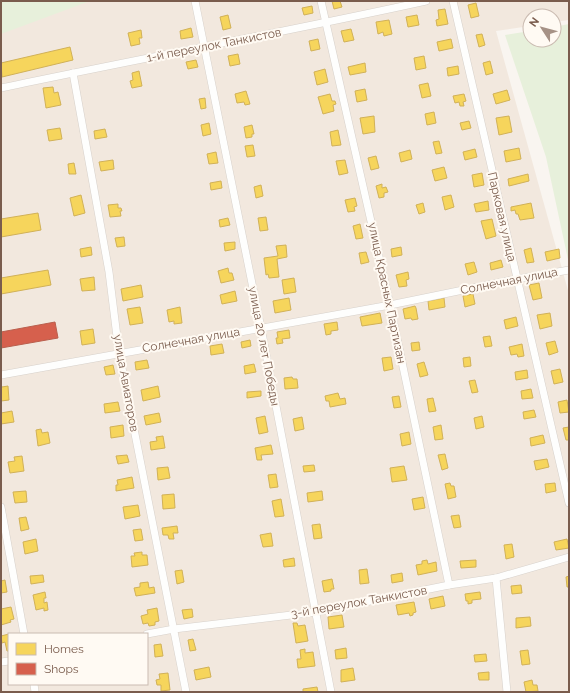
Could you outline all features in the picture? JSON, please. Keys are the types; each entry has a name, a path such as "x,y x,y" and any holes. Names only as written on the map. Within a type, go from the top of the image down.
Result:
{"street":[{"name":"улица 20 лет Победы","path":"195,1 261,328 331,692"},
{"name":"улица Красных Партизан","path":"321,1 390,305 450,585"},
{"name":"1-й переулок Танкистов","path":"1,88 204,46 326,23 426,1"},
{"name":"Парковая улица","path":"452,1 569,503"},
{"name":"улица Авиаторов","path":"73,73 109,272 118,353 186,692"},
{"name":"Солнечная улица","path":"1,375 390,305 569,270"},
{"path":"1,507 24,633"},
{"name":"3-й переулок Танкистов","path":"148,634 174,629 316,612 450,585 496,578 569,558"},
{"path":"496,578 507,692"}],"shaded area":[{"path":"1,1 569,1 569,20 562,21 562,8 522,8 522,27 496,31 569,294 569,692 1,692"}],"green space":[{"path":"1,1 90,1 1,34"},
{"path":"569,24 569,264 546,157 505,35 522,32 522,48 562,48 562,25"}],"building: Homes":[{"path":"332,1 340,1 342,7 334,9"},
{"path":"476,3 479,16 471,18 468,5"},
{"path":"312,6 313,13 304,15 302,8"},
{"path":"445,9 448,24 437,26 436,20 439,19 438,10"},
{"path":"228,15 231,28 223,30 220,17"},
{"path":"417,15 419,25 408,27 406,17"},
{"path":"389,20 392,34 384,36 383,32 378,34 376,22"},
{"path":"191,28 193,37 181,39 180,31"},
{"path":"351,29 354,40 344,42 341,31"},
{"path":"141,30 142,38 139,38 140,44 131,46 128,33"},
{"path":"482,34 485,45 479,47 476,35"},
{"path":"318,39 320,49 311,51 309,41"},
{"path":"451,39 453,48 439,51 437,42"},
{"path":"70,47 73,60 2,77 1,63"},
{"path":"238,54 240,64 230,66 228,56"},
{"path":"424,56 426,68 416,70 414,58"},
{"path":"196,60 198,67 188,69 186,62"},
{"path":"490,61 493,73 486,75 483,63"},
{"path":"365,63 366,72 350,75 348,67"},
{"path":"458,66 459,74 448,76 447,68"},
{"path":"325,69 328,82 317,85 314,72"},
{"path":"139,71 142,86 132,88 130,81 133,80 132,73"},
{"path":"428,83 431,96 422,98 419,85"},
{"path":"53,87 54,93 58,92 61,105 46,108 43,88"},
{"path":"365,89 367,100 357,102 355,91"},
{"path":"507,90 510,100 496,104 493,94"},
{"path":"246,91 250,104 245,105 244,102 237,103 235,94"},
{"path":"330,94 332,101 335,101 336,104 333,105 334,111 323,114 318,97"},
{"path":"464,94 466,101 463,102 464,106 460,106 459,102 455,103 453,96"},
{"path":"205,98 206,108 201,109 199,99"},
{"path":"434,112 436,123 427,125 425,114"},
{"path":"374,116 375,132 363,134 360,118"},
{"path":"509,116 512,132 499,135 496,118"},
{"path":"469,121 471,128 462,130 460,123"},
{"path":"209,123 211,134 203,136 201,125"},
{"path":"252,125 254,134 252,134 252,137 246,138 244,127"},
{"path":"60,128 62,139 49,141 47,130"},
{"path":"105,129 107,137 95,139 94,131"},
{"path":"338,130 341,145 332,146 330,132"},
{"path":"439,141 442,153 436,154 433,142"},
{"path":"253,145 255,156 247,157 245,146"},
{"path":"519,148 521,159 506,162 504,151"},
{"path":"475,149 477,157 465,160 463,152"},
{"path":"410,150 412,159 401,162 399,153"},
{"path":"216,152 218,163 209,164 207,154"},
{"path":"376,156 379,168 371,170 368,158"},
{"path":"113,160 114,169 101,171 99,162"},
{"path":"345,160 348,173 339,175 336,161"},
{"path":"74,163 76,174 69,174 68,164"},
{"path":"444,167 447,178 435,181 432,170"},
{"path":"482,173 484,185 474,187 472,175"},
{"path":"528,174 529,181 509,186 508,179"},
{"path":"221,181 222,188 211,190 210,183"},
{"path":"382,184 382,188 386,187 388,192 384,193 384,197 379,198 376,186"},
{"path":"261,185 263,196 256,198 254,187"},
{"path":"81,195 85,213 74,216 70,198"},
{"path":"451,195 454,207 445,210 442,197"},
{"path":"355,198 357,206 354,207 355,211 348,212 345,200"},
{"path":"488,201 489,210 476,212 474,204"},
{"path":"423,203 425,212 419,214 416,205"},
{"path":"531,203 534,218 520,220 515,210 511,211 511,207"},
{"path":"118,204 118,208 121,208 122,211 120,211 121,216 110,217 108,205"},
{"path":"38,213 41,230 1,237 1,219"},
{"path":"266,217 268,230 260,231 258,218"},
{"path":"228,218 230,225 220,227 219,220"},
{"path":"492,219 496,236 486,239 481,221"},
{"path":"360,224 363,238 356,239 353,226"},
{"path":"124,237 125,246 117,247 115,238"},
{"path":"235,242 235,249 225,251 224,243"},
{"path":"286,245 287,257 277,259 279,277 269,278 268,274 266,275 264,258 278,256 276,246"},
{"path":"91,247 92,255 81,257 80,249"},
{"path":"401,247 402,255 392,257 391,249"},
{"path":"531,248 534,262 527,263 524,250"},
{"path":"559,249 560,258 547,261 545,252"},
{"path":"366,252 369,262 361,264 359,253"},
{"path":"501,260 503,267 491,270 490,263"},
{"path":"474,262 477,272 468,275 465,264"},
{"path":"228,268 229,273 232,273 234,280 221,283 218,271"},
{"path":"48,270 51,285 1,294 1,278"},
{"path":"408,272 409,279 406,280 407,286 399,287 396,275"},
{"path":"94,277 95,290 82,291 80,279"},
{"path":"294,278 296,292 284,294 282,280"},
{"path":"539,283 542,298 533,300 529,285"},
{"path":"141,285 143,297 123,301 121,289"},
{"path":"235,291 237,301 222,304 220,295"},
{"path":"473,294 475,304 465,307 463,296"},
{"path":"289,298 291,310 275,313 273,301"},
{"path":"444,298 445,307 429,310 428,301"},
{"path":"415,306 418,319 405,319 403,309"},
{"path":"140,307 143,323 130,325 127,309"},
{"path":"180,307 182,323 174,324 174,321 169,322 167,310"},
{"path":"380,313 382,323 362,326 360,317"},
{"path":"550,313 552,326 540,329 537,315"},
{"path":"516,317 518,326 506,329 504,320"},
{"path":"337,322 338,330 331,331 331,334 326,335 324,324"},
{"path":"93,329 95,343 82,345 80,331"},
{"path":"289,330 290,338 282,339 283,343 277,344 277,332"},
{"path":"490,336 492,346 485,347 483,337"},
{"path":"250,340 251,346 242,348 241,342"},
{"path":"555,341 558,352 549,355 546,343"},
{"path":"419,342 420,350 412,351 411,343"},
{"path":"222,344 224,353 211,355 210,346"},
{"path":"522,344 524,356 518,357 517,354 511,355 509,347"},
{"path":"391,357 393,369 384,371 382,358"},
{"path":"470,357 471,366 464,367 463,358"},
{"path":"147,360 149,368 136,370 135,362"},
{"path":"424,362 428,375 420,377 417,364"},
{"path":"254,364 256,372 245,374 244,366"},
{"path":"113,365 115,374 106,375 104,367"},
{"path":"560,369 563,382 554,384 551,371"},
{"path":"527,370 528,378 516,380 515,372"},
{"path":"292,377 293,379 297,379 298,388 285,389 284,378"},
{"path":"475,380 478,392 472,393 469,381"},
{"path":"1,385 2,387 8,386 9,400 1,401"},
{"path":"158,386 160,397 143,401 141,390"},
{"path":"531,389 533,398 522,399 521,391"},
{"path":"261,391 261,396 247,398 247,392"},
{"path":"338,393 340,399 345,398 346,404 330,407 329,401 326,401 325,396"},
{"path":"399,396 401,407 394,408 392,397"},
{"path":"433,398 436,411 429,412 427,399"},
{"path":"567,400 569,412 560,413 558,402"},
{"path":"118,402 120,411 105,413 104,404"},
{"path":"534,410 536,417 524,419 523,412"},
{"path":"12,411 14,422 1,424 1,413"},
{"path":"159,413 161,422 146,425 144,416"},
{"path":"265,416 268,432 259,434 256,418"},
{"path":"482,416 484,427 476,429 474,418"},
{"path":"302,417 304,429 295,431 293,419"},
{"path":"123,425 124,436 111,438 110,427"},
{"path":"441,425 443,439 435,440 433,427"},
{"path":"569,427 569,440 566,440 563,428"},
{"path":"41,429 42,433 48,432 50,443 38,446 36,430"},
{"path":"409,432 411,444 402,446 400,434"},
{"path":"543,435 545,443 531,446 530,438"},
{"path":"163,436 165,448 151,450 150,442 157,441 156,437"},
{"path":"271,445 273,454 261,455 262,460 257,460 255,448"},
{"path":"445,454 448,468 442,470 438,455"},
{"path":"127,455 129,462 118,464 116,456"},
{"path":"22,456 24,471 10,473 8,462 15,461 14,457"},
{"path":"547,459 549,467 536,470 534,461"},
{"path":"314,465 315,471 304,472 303,466"},
{"path":"404,466 407,480 392,482 390,468"},
{"path":"168,467 170,478 158,480 157,468"},
{"path":"276,474 278,487 270,488 268,475"},
{"path":"132,477 134,488 116,491 116,485 118,485 117,480"},
{"path":"450,483 451,486 454,486 456,497 448,499 445,484"},
{"path":"555,483 556,491 546,493 545,484"},
{"path":"26,491 27,502 15,503 13,492"},
{"path":"322,491 323,500 308,502 307,493"},
{"path":"174,494 175,508 163,509 162,495"},
{"path":"423,497 425,508 414,510 412,499"},
{"path":"281,499 284,516 275,517 272,501"},
{"path":"138,505 140,516 125,519 123,507"},
{"path":"459,515 461,527 454,528 451,516"},
{"path":"26,517 29,529 21,531 19,518"},
{"path":"320,524 322,538 314,539 312,525"},
{"path":"177,526 178,533 173,533 174,539 169,539 168,535 163,535 162,528"},
{"path":"141,529 143,540 135,541 133,530"},
{"path":"271,533 273,546 263,547 260,535"},
{"path":"36,539 38,551 25,554 23,542"},
{"path":"567,539 569,548 556,550 554,542"},
{"path":"512,544 514,557 506,559 504,545"},
{"path":"142,552 142,555 147,555 148,565 132,567 131,556 135,556 134,553"},
{"path":"294,558 295,566 284,567 283,560"},
{"path":"427,560 428,564 436,562 437,571 418,575 416,565 422,564 422,561"},
{"path":"476,560 476,567 461,568 460,561"},
{"path":"367,569 369,583 360,584 359,570"},
{"path":"182,570 184,582 177,584 175,571"},
{"path":"402,573 403,581 392,583 391,575"},
{"path":"43,575 44,582 31,584 30,576"},
{"path":"569,576 569,587 567,587 566,577"},
{"path":"332,579 334,589 324,592 322,581"},
{"path":"5,580 7,592 1,593 1,581"},
{"path":"148,582 149,588 154,587 155,593 136,596 134,588 140,587 140,583"},
{"path":"521,585 522,593 512,594 511,586"},
{"path":"45,592 46,598 44,598 44,603 47,602 48,610 44,611 44,608 36,610 33,595"},
{"path":"480,592 481,599 472,600 472,603 468,604 465,594"},
{"path":"443,596 445,606 431,609 429,599"},
{"path":"414,602 416,612 413,613 413,615 410,616 409,613 398,615 396,605"},
{"path":"11,607 14,619 10,620 11,622 1,625 1,609"},
{"path":"157,608 159,621 155,622 155,625 149,626 148,623 143,624 141,616 148,614 147,610"},
{"path":"192,609 193,617 184,619 182,610"},
{"path":"342,615 344,627 329,629 328,617"},
{"path":"530,617 531,626 516,628 516,618"},
{"path":"293,623 297,623 298,626 305,625 308,641 296,643"},
{"path":"8,634 8,651 5,642 2,643 1,636"},
{"path":"193,639 196,650 190,651 188,640"},
{"path":"161,644 163,656 155,657 154,645"},
{"path":"346,648 347,658 336,659 335,650"},
{"path":"305,649 305,653 313,652 315,666 298,668 297,659 301,659 300,650"},
{"path":"528,650 530,664 522,665 520,651"},
{"path":"486,654 487,661 475,662 474,655"},
{"path":"209,667 211,677 196,680 194,670"},
{"path":"353,668 355,680 341,682 341,670"},
{"path":"489,672 489,680 479,680 478,673"},
{"path":"168,673 170,690 161,691 161,685 157,685 156,680 160,679 159,674"},
{"path":"532,680 533,685 537,685 538,691 526,692 524,682"},
{"path":"317,687 318,692 303,692 303,689"}],"building: Shops":[{"path":"55,322 58,338 1,348 1,332"}]}
